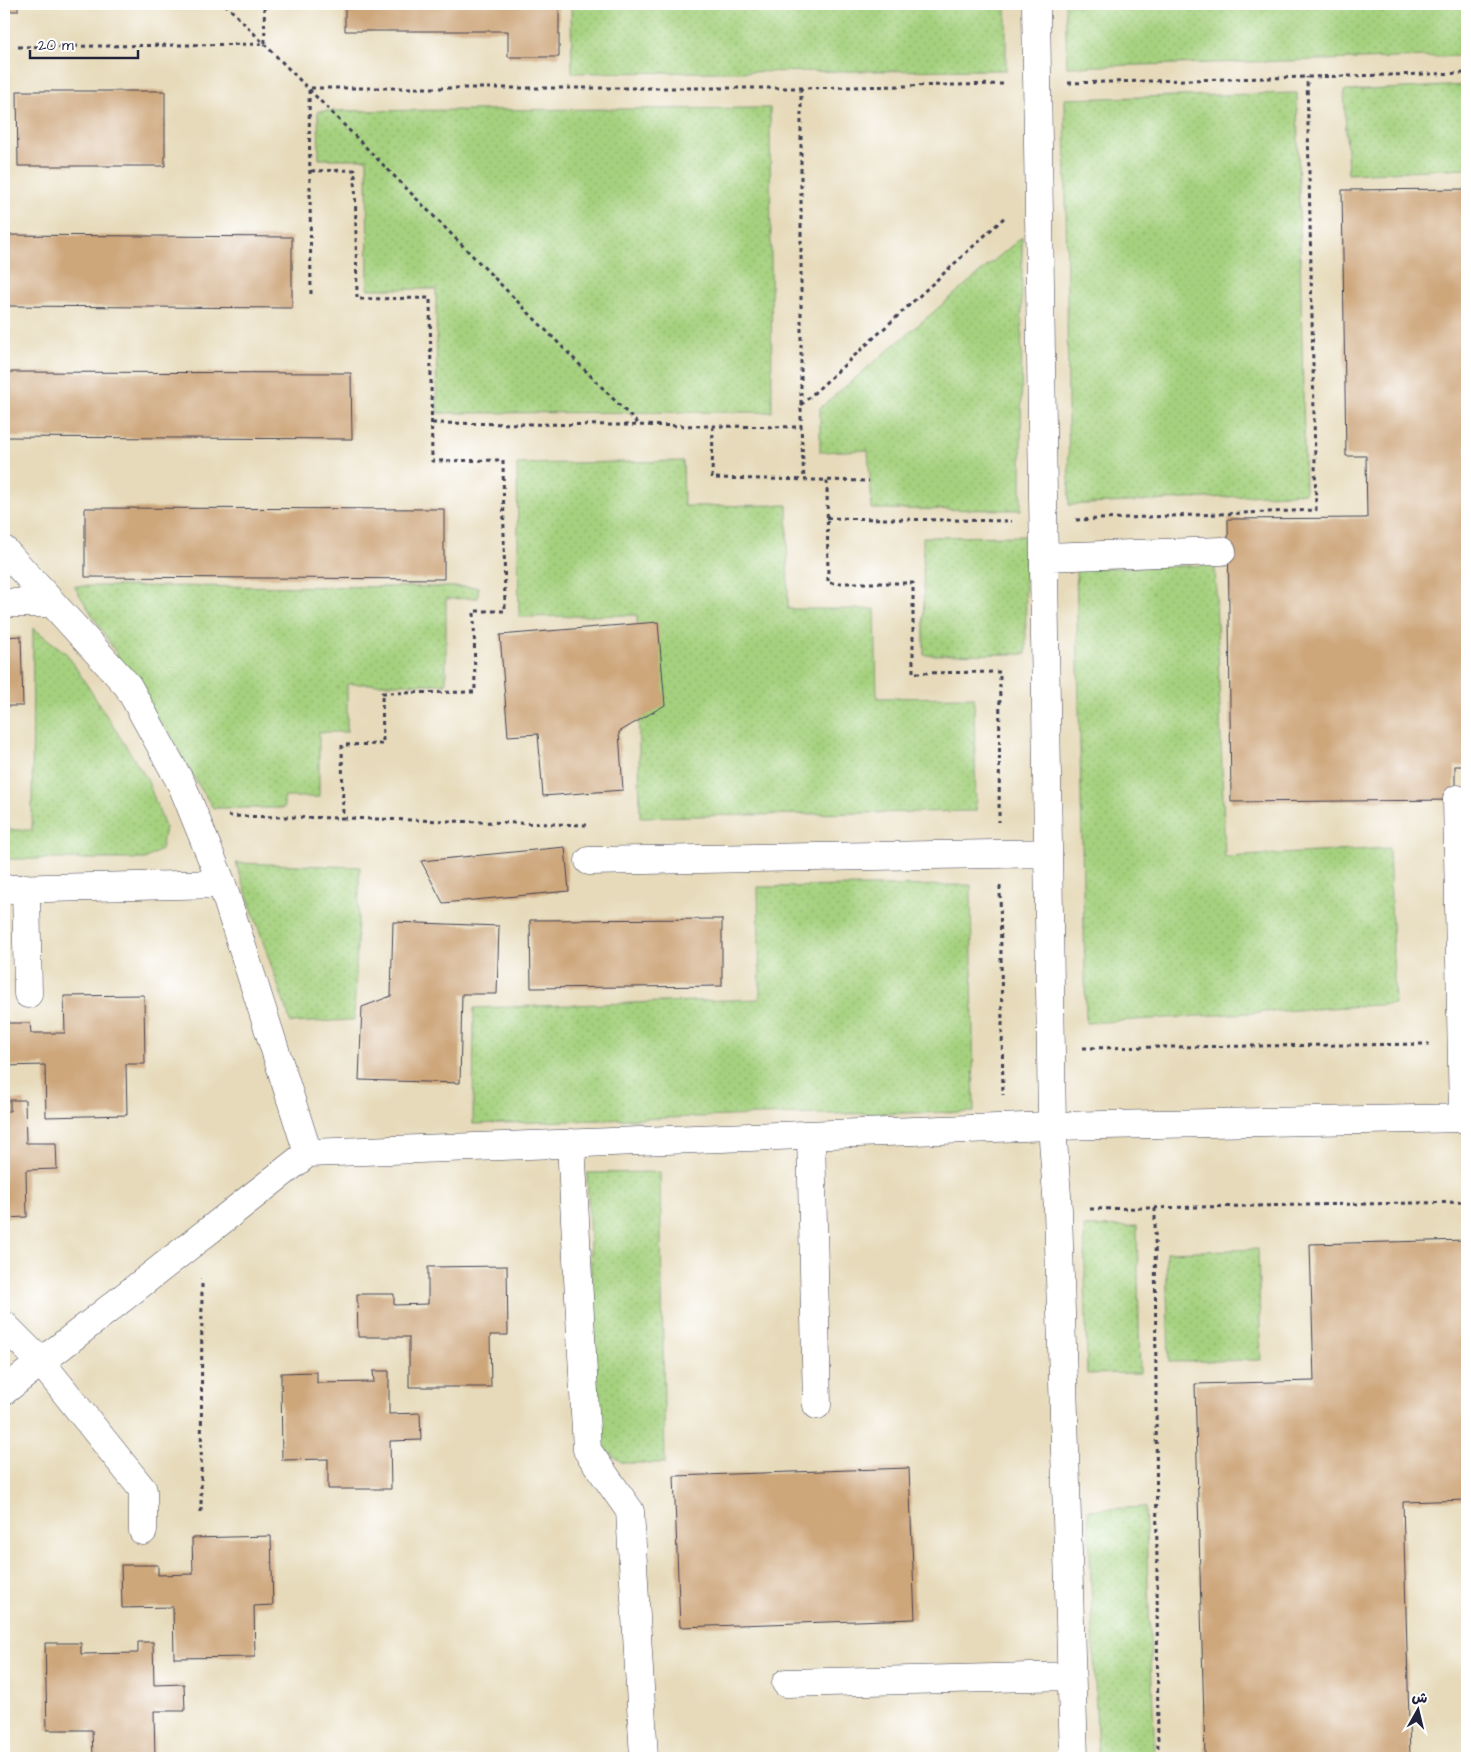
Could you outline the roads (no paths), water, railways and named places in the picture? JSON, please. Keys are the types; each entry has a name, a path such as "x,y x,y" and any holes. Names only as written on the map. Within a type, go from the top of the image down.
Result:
{"street":[{"path":"1036,4 1052,1126 1058,1210 1074,1758"},
{"path":"4,550 128,686 182,785 222,884 308,1153"},
{"path":"1044,557 1222,552"},
{"path":"4,603 52,603"},
{"path":"4,1391 308,1153 1052,1126 1465,1118 1457,798"},
{"path":"588,861 1048,854"},
{"path":"28,994 15,889 222,884"},
{"path":"811,1134 817,1405"},
{"path":"571,1143 587,1450 630,1511 644,1758"},
{"path":"4,1325 41,1362 143,1490 142,1531"},
{"path":"786,1683 1071,1676"}]}
